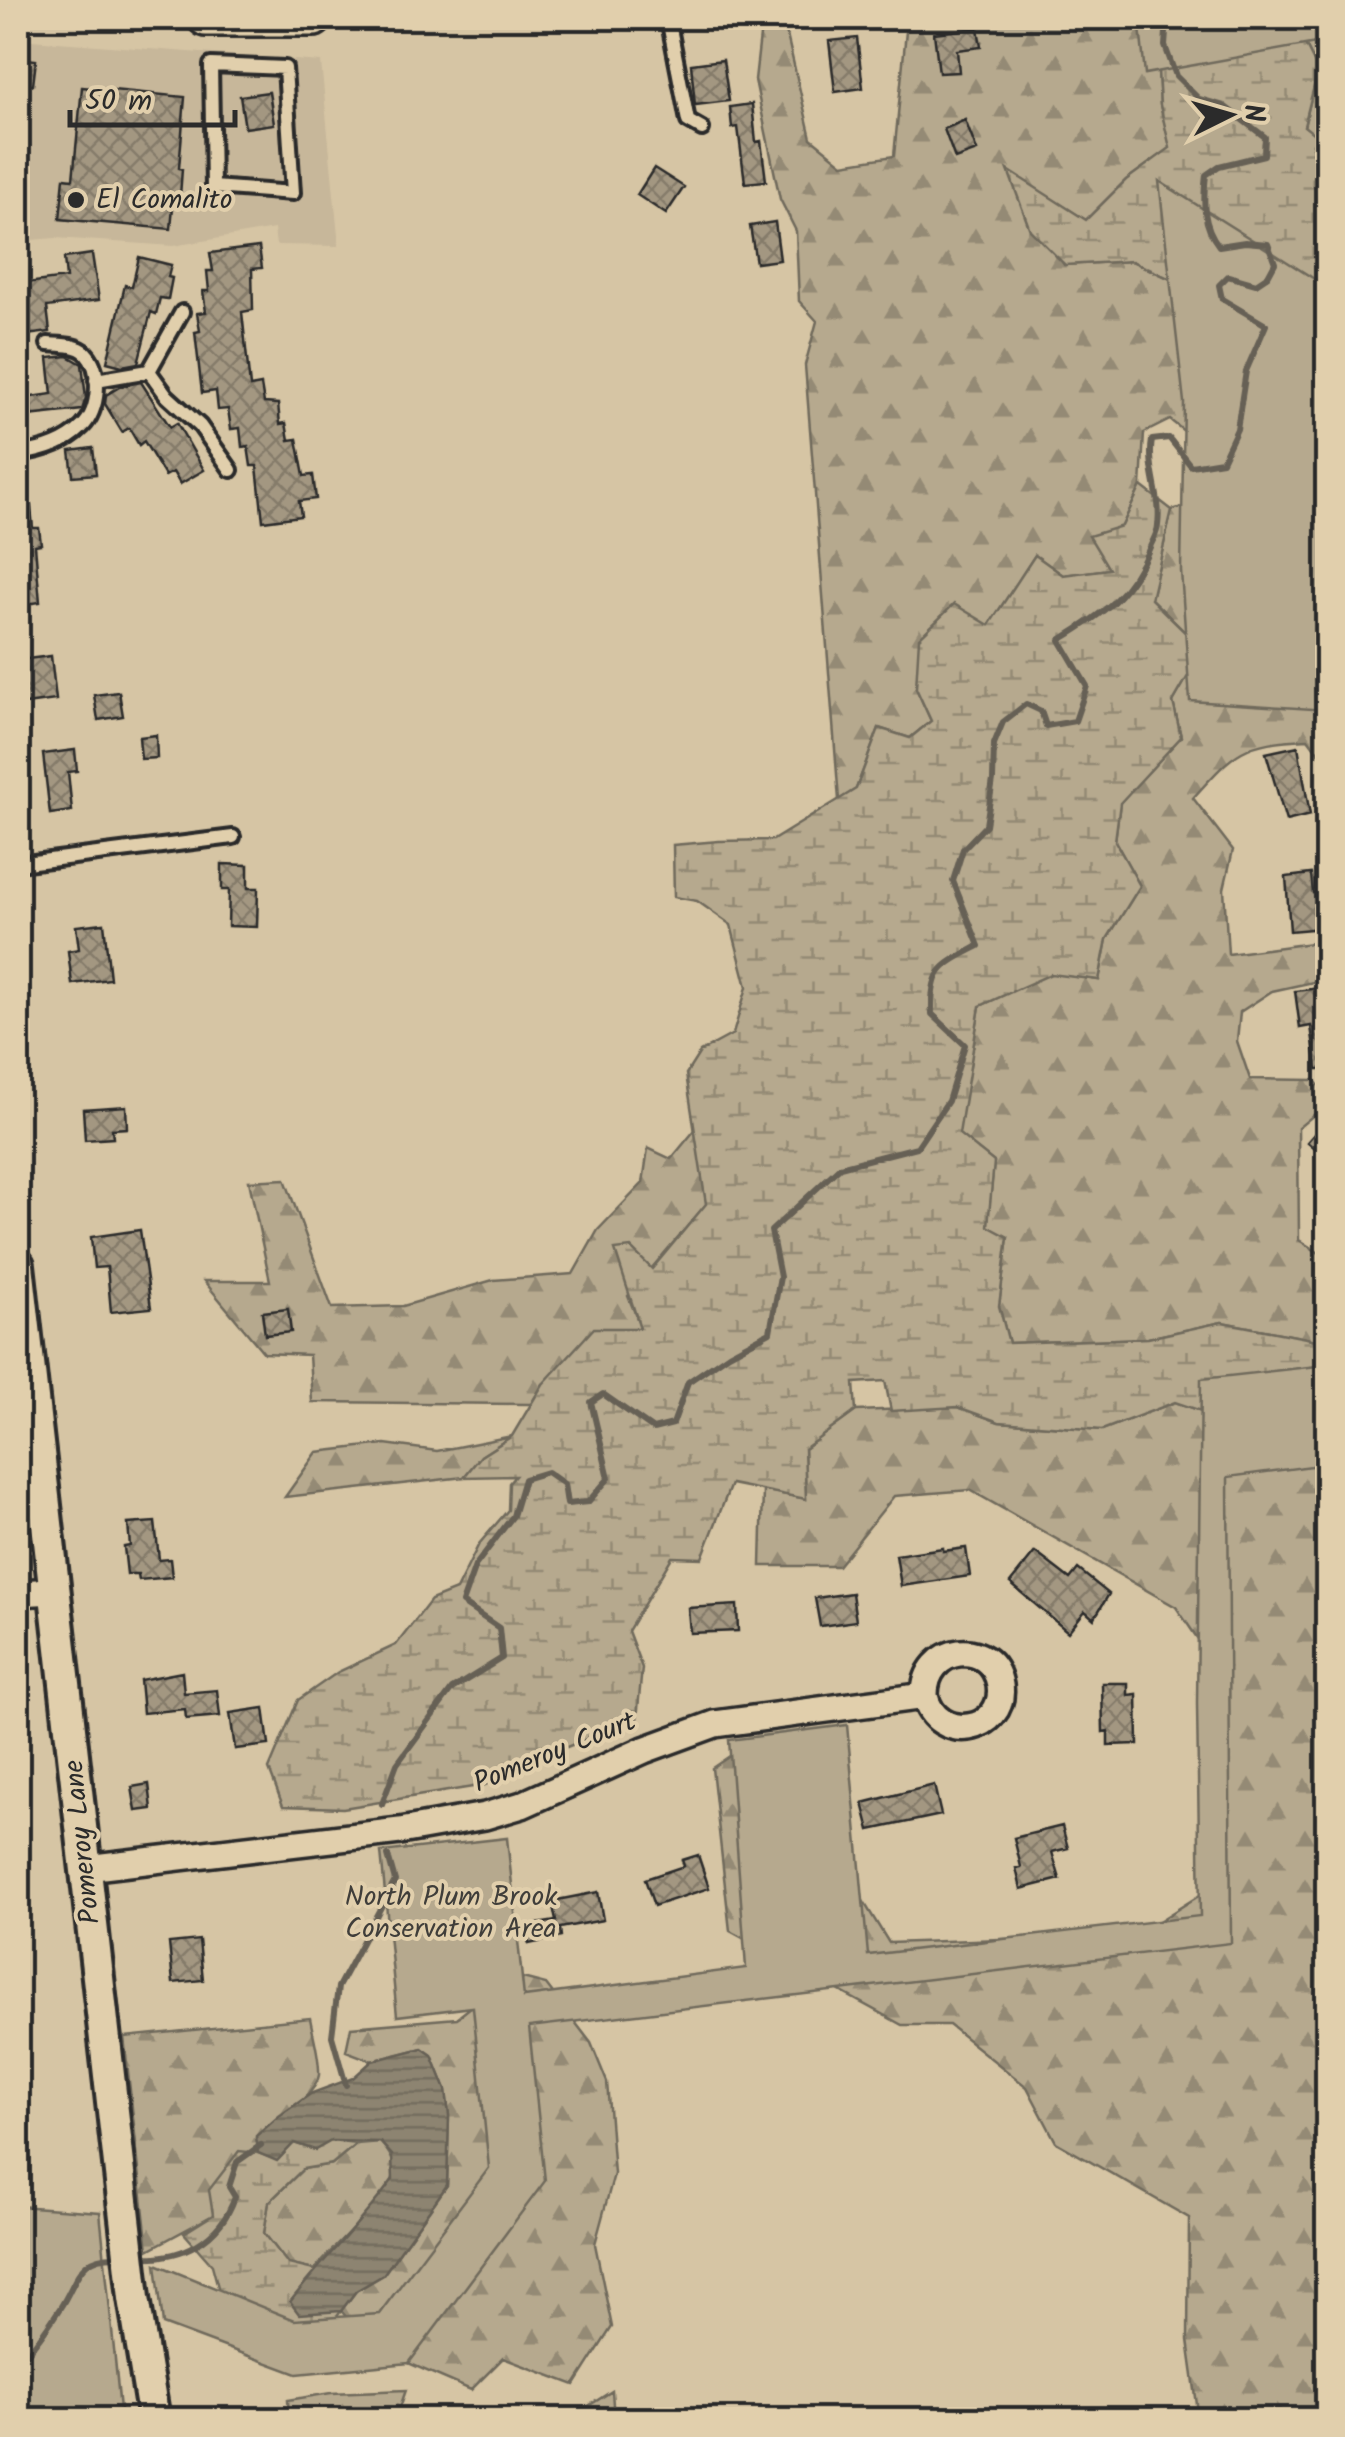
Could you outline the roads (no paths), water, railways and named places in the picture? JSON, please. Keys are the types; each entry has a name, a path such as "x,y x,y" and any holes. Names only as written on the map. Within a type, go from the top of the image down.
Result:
{"main road":[{"path":"206,18 314,18"}],"street":[{"name":"Pomeroy Lane","path":"18,1264 129,2258 154,2420"},
{"path":"18,1593 56,1591"},
{"name":"Pomeroy Court","path":"86,1868 484,1816 522,1805 644,1750 715,1724 925,1696"}],"lane":[{"path":"668,18 688,122 702,130"},
{"path":"212,65 285,68 293,193 213,186 212,65"},
{"path":"149,371 182,312"},
{"path":"18,454 38,451 66,439 86,424 96,399 96,373 85,352 48,344"},
{"path":"96,380 149,371"},
{"path":"149,371 167,396 200,426 231,470"},
{"path":"18,864 233,836"}],"waterway":[{"path":"382,1804 397,1764 452,1689 502,1658 499,1628 462,1603 475,1566 513,1516 524,1479 547,1472 564,1484 567,1504 588,1502 609,1478 591,1402 603,1394 653,1429 673,1424 688,1382 770,1332 780,1277 771,1231 840,1167 917,1147 948,1101 965,1045 932,1014 934,987 947,964 979,946 953,881 963,849 986,825 994,744 1003,722 1026,704 1041,711 1046,726 1075,721 1087,686 1060,640 1102,612 1124,591 1154,539 1159,514 1152,440 1169,438 1191,466 1222,461 1237,429 1246,371 1266,325 1222,299 1219,285 1228,276 1256,284 1268,276 1275,263 1268,244 1219,246 1209,230 1204,203 1206,175 1219,166 1264,155 1265,137 1224,106 1199,99 1176,76 1165,46 1167,18"},
{"path":"346,2085 332,2036 338,1987 395,1881 388,1856"},
{"path":"137,2257 184,2251 209,2236 220,2225 235,2197 229,2187 237,2162 261,2145"},
{"path":"18,2365 55,2315 81,2270 95,2259 120,2256"},
{"path":"18,2411 21,2420"}],"place":[{"name":"El Comalito","path":"76,200"}],"park label":[{"name":"North Plum Brook Conservation Area","path":"451,1913"}]}
